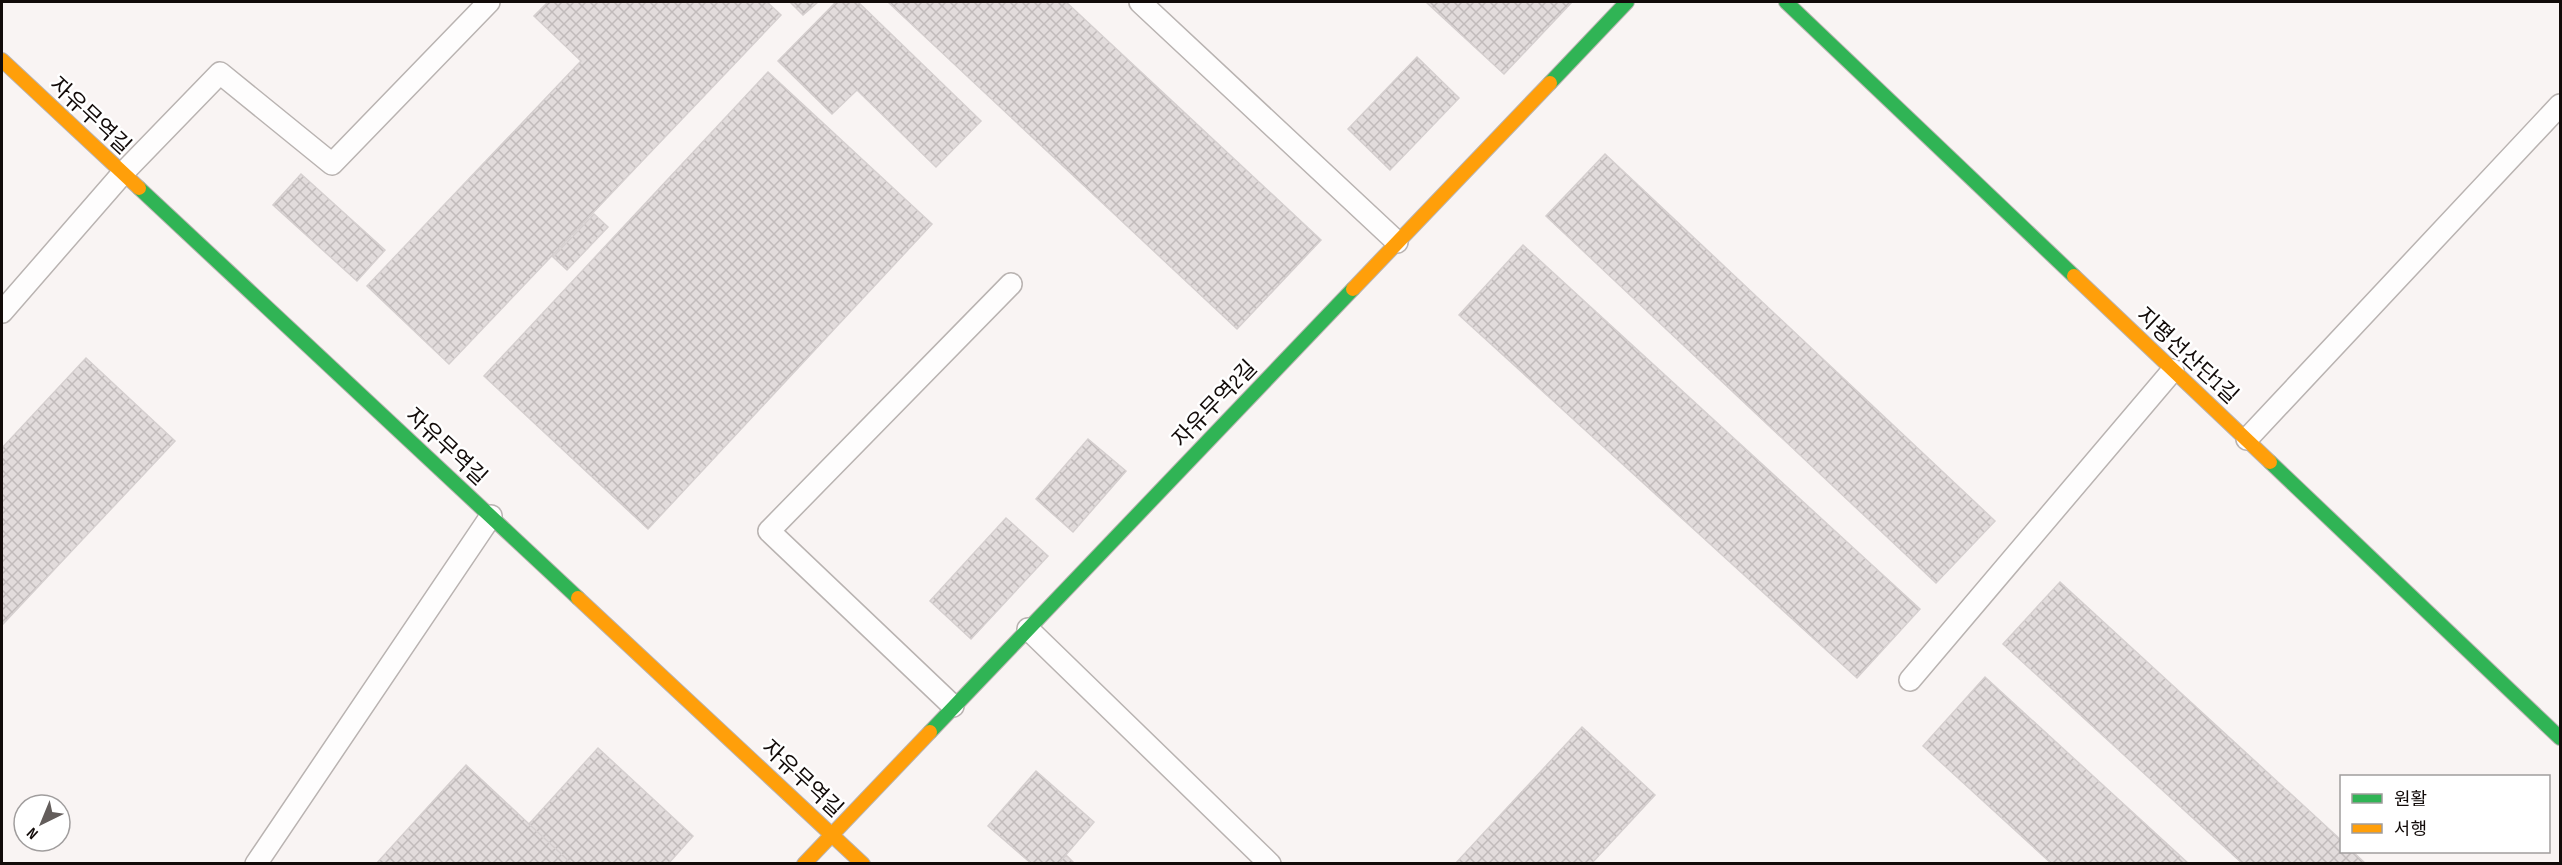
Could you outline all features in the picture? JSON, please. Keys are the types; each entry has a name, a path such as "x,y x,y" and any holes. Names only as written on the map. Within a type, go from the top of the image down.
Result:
{"street":[{"name":"자유무역2길","path":"804,864 831,833 1627,2"},
{"name":"지평선산단1길","path":"1786,2 2560,738"},
{"name":"자유무역길","path":"2,60 863,864"}],"lane":[{"path":"2,312 123,173 219,73 332,164 489,2"},
{"path":"1140,2 1396,242"},
{"path":"2247,439 2560,105"},
{"path":"953,706 769,531 1011,284"},
{"path":"1910,680 2173,370"},
{"path":"256,864 491,516"},
{"path":"1028,628 1270,864"}],"building":[{"path":"548,2 767,2 781,15 449,364 367,286 581,61 534,16"},
{"path":"790,2 818,2 803,15"},
{"path":"836,2 858,2 981,121 936,167 857,90 832,114 778,61"},
{"path":"888,2 1066,2 1321,240 1237,329"},
{"path":"1426,2 1572,2 1504,74"},
{"path":"1417,57 1459,98 1390,170 1348,129"},
{"path":"768,72 932,224 648,529 484,376"},
{"path":"1605,154 1995,521 1936,583 1546,216"},
{"path":"301,174 385,250 357,281 273,205"},
{"path":"594,214 608,227 567,270 553,257"},
{"path":"1523,245 1920,609 1857,678 1459,315"},
{"path":"86,358 175,441 2,625 2,448"},
{"path":"1088,439 1126,471 1073,532 1036,499"},
{"path":"1006,518 1048,556 971,639 930,601"},
{"path":"2060,582 2340,839 2340,853 2354,853 2366,864 2243,864 2003,644"},
{"path":"1985,677 2189,864 2052,864 1923,746"},
{"path":"1582,727 1655,795 1591,864 1455,864"},
{"path":"598,748 693,836 668,864 572,864 529,824"},
{"path":"466,765 529,824 572,864 376,864"},
{"path":"1036,771 1094,822 1058,864 1032,864 988,826"},
{"path":"1066,855 1075,864 1058,864"}],"traffic: fast":[{"path":"1550,83 1627,2"},
{"path":"1786,2 2074,276"},
{"path":"139,188 578,598"},
{"path":"930,732 1353,289"},
{"path":"2270,462 2560,738"}],"traffic: slow":[{"path":"2,60 139,188"},
{"path":"1353,289 1550,83"},
{"path":"2074,276 2270,462"},
{"path":"578,598 863,864"},
{"path":"804,864 930,732"}]}
